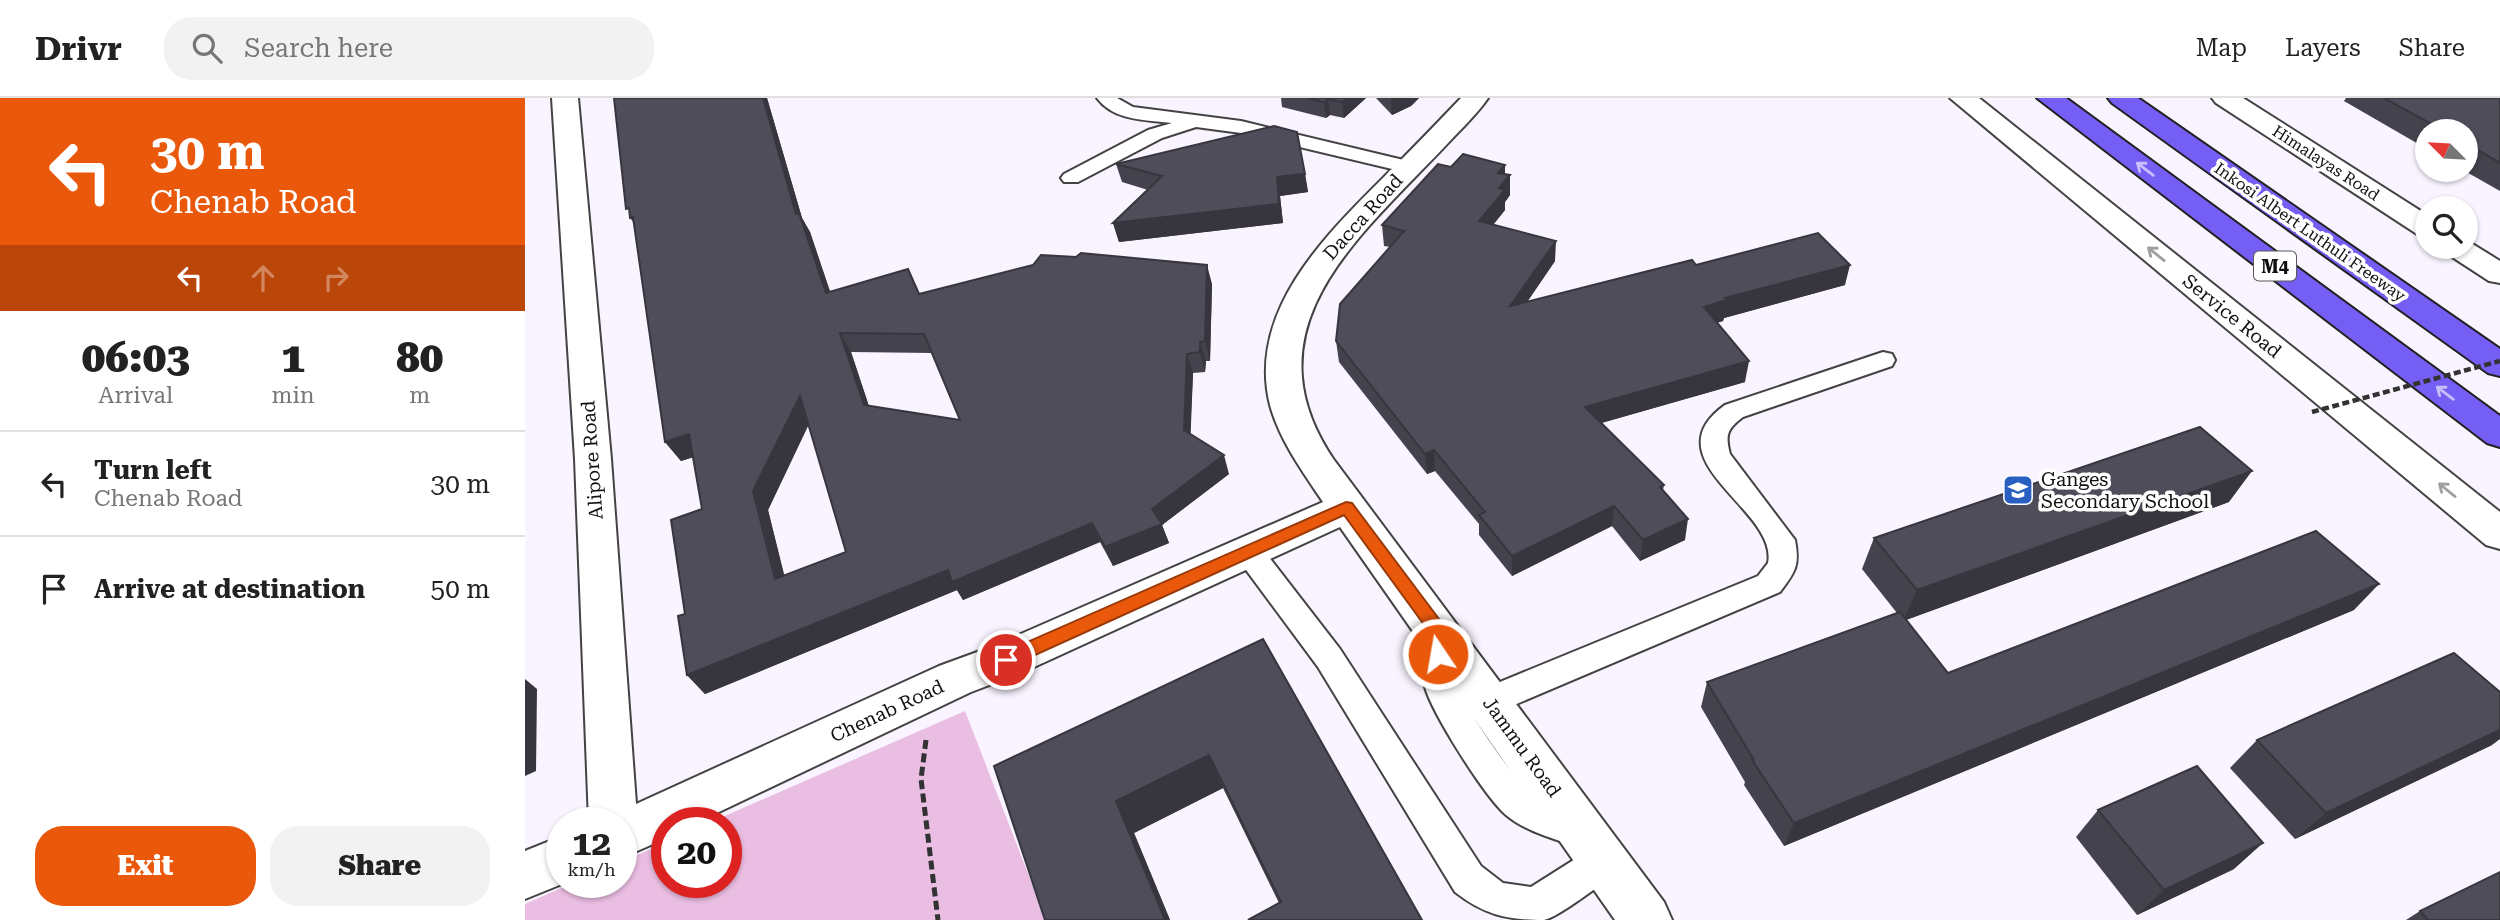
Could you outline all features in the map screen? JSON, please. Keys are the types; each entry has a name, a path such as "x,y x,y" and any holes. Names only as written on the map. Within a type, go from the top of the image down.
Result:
{"highway":[{"name":"M4","path":"2050,98 2500,434"},
{"name":"Inkosi Albert Luthuli Freeway","path":"2121,98 2500,363"},
{"path":"2175,137 2500,335"}],"street":[{"name":"Alipore Road","path":"565,98 593,459 612,807"},
{"name":"Dacca Road","path":"1346,508 1305,444 1287,402 1283,364 1291,324 1300,300 1330,250 1475,98"},
{"name":"Service Road","path":"1963,98 2500,534"},
{"name":"Himalayas Road","path":"2225,98 2415,220"},
{"path":"2476,259 2500,274"},
{"name":"Chenab Road","path":"637,828 955,679 1006,660 1346,508"},
{"name":"Jammu Road","path":"1346,508 1439,632 1646,920"},
{"path":"525,875 546,866"}],"lane":[{"path":"1106,98 1114,106 1130,112 1241,127 1409,167"},
{"path":"1068,170 1115,154 1155,134 1205,122"},
{"path":"1489,701 1769,584 1783,567 1781,540 1717,457 1712,438 1719,422 1734,411 1883,360"},
{"path":"1248,551 1329,658 1468,879 1493,899 1515,905 1536,905 1593,846 1515,801 1501,782 1443,692 1439,673 1439,632"}],"path":[{"path":"2312,412 2500,363"},
{"path":"938,920 921,779 927,736 955,679"}],"shaded area":[{"path":"965,711 1046,920 525,920 525,904 546,895 546,898 637,898 637,855 651,849 651,898 742,898 742,808"}],"building":[{"path":"614,98 763,98 796,214 799,213 826,293 908,269 919,294 1033,265 1041,255 1076,257 1081,253 1207,265 1205,341 1200,342 1200,352 1187,354 1184,430 1224,455 1152,509 1162,524 1105,547 1092,523 952,582 948,570 687,675 678,616 685,614 671,520 702,509 689,434 665,442 633,217 630,218 629,208 626,209","holes":["840,333 924,334 960,420 864,405","800,396 846,552 775,579 753,491"]},
{"path":"1307,98 1347,98 1342,102 1328,99 1324,102"},
{"path":"2384,98 2500,98 2500,163 2478,150 2478,119 2422,119"},
{"path":"1274,126 1297,132 1305,174 1277,177 1279,204 1113,223 1162,176 1116,164"},
{"path":"1463,154 1505,165 1498,173 1510,175 1499,188 1505,190 1479,221 1556,241 1510,306 1692,260 1696,265 1818,233 1850,265 1725,298 1727,300 1704,307 1749,361 1585,407 1664,485 1660,487 1688,519 1643,540 1614,506 1512,556 1479,515 1485,512 1434,450 1425,454 1336,341 1340,304 1404,231 1382,225 1438,164 1451,167"},
{"path":"2200,427 2252,471 1917,590 1874,538"},
{"path":"2316,531 2379,584 1794,823 1752,760 1707,682 1900,612 1948,673"},
{"path":"1263,639 1422,920 1248,920 1281,902 1209,755 1116,801 1165,920 1045,920 994,766"},
{"path":"2454,653 2500,692 2500,730 2326,813 2257,740"},
{"path":"2197,766 2263,843 2164,890 2098,810"},
{"path":"2500,872 2500,920 2428,920 2420,911"}],"place":[{"name":"Ganges Secondary School","path":"2018,490"}],"route":[{"path":"1006,660 1346,508 1439,632 1438,654"}]}
